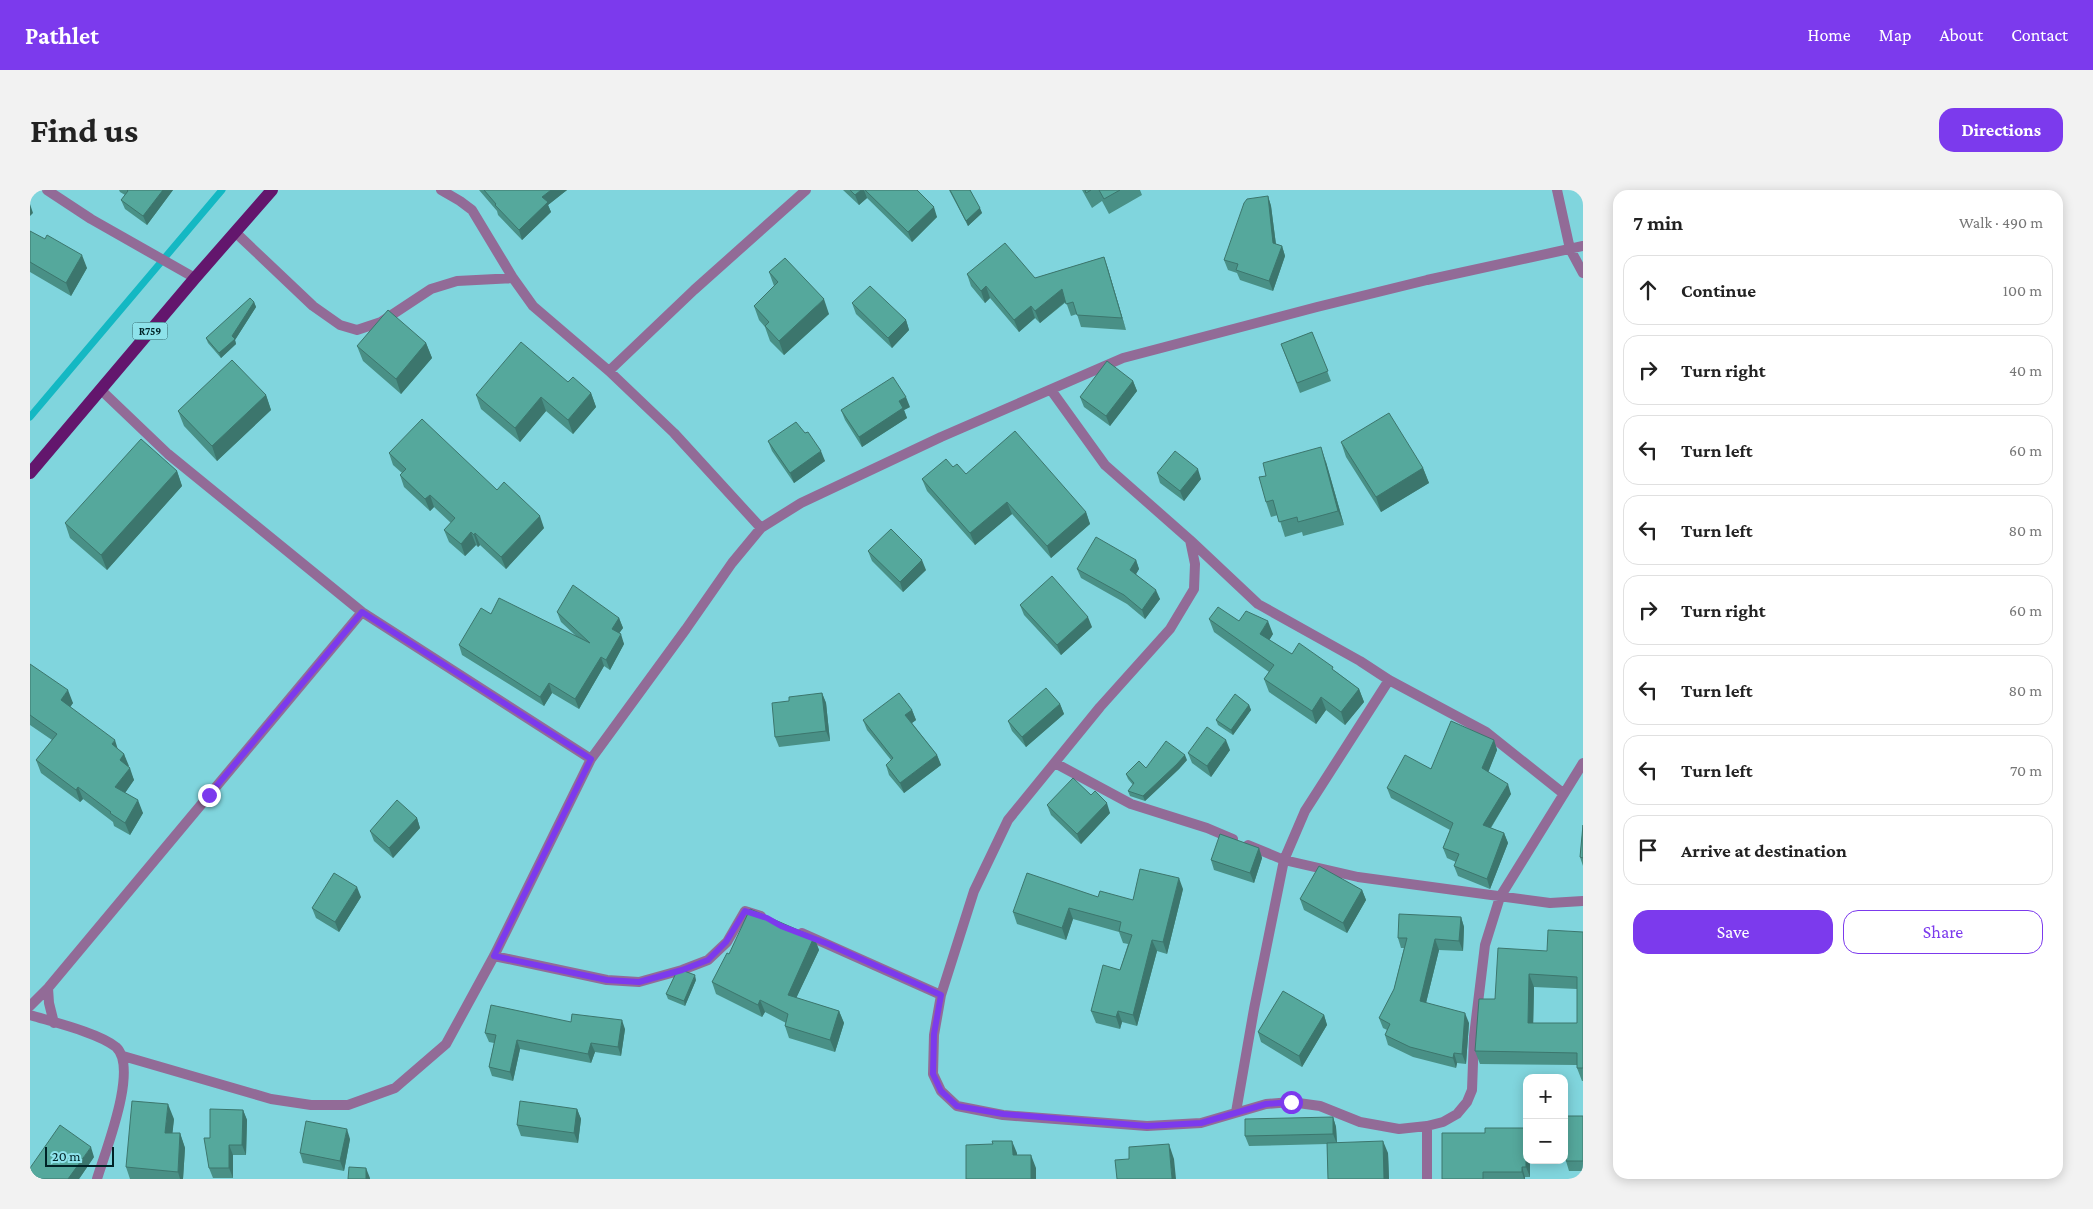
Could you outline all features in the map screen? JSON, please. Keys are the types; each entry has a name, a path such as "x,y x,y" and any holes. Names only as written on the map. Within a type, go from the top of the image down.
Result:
{"main road":[{"name":"R759","path":"30,473 272,190"}],"street":[{"path":"47,190 91,219 195,278"},
{"path":"441,190 472,210 512,278 533,306 608,371 674,433 761,528"},
{"path":"608,371 694,290 806,190"},
{"path":"1557,190 1570,249 1583,273"},
{"path":"235,232 313,306 340,325 357,330 381,322 431,289 457,281 512,278"},
{"path":"123,1056 271,1099 312,1105 348,1105 395,1088 446,1044 494,956 591,759 732,563 761,528 801,503 941,437 1123,358 1427,280 1583,246"},
{"path":"100,390 168,454 362,612 591,759"},
{"path":"1051,390 1105,465 1190,540 1258,604 1389,680 1486,732 1564,794"},
{"path":"1190,540 1195,564 1194,589 1170,629 1100,707 1008,820 974,891 941,995 934,1034 933,1074 941,1091 957,1106 1012,1116 1147,1126 1201,1123 1266,1104 1291,1102 1320,1106 1360,1122 1399,1129 1443,1122 1457,1114 1467,1102 1472,1090 1474,1036 1485,945 1500,897 1583,763"},
{"path":"30,1006 48,988 362,612"},
{"path":"1236,1112 1254,1009 1284,860 1305,811 1389,680"},
{"path":"1055,763 1131,804 1207,828 1284,860 1358,877 1500,897 1550,904 1583,902"},
{"path":"494,956 607,980 639,982 682,970 708,960 726,942 745,911 774,922"},
{"path":"791,929 941,995"},
{"path":"48,988 49,1003 54,1023"},
{"path":"30,1015 100,1038 116,1047 123,1056 125,1067 124,1089 97,1179"},
{"path":"1427,1126 1427,1179"}],"building":[{"path":"127,190 163,190 143,216 121,200"},
{"path":"484,190 551,190 542,197 548,202 519,230 495,205"},
{"path":"850,190 861,190 855,195"},
{"path":"865,190 917,190 934,207 908,232"},
{"path":"950,190 970,190 980,208 966,221"},
{"path":"1099,190 1120,190 1104,199"},
{"path":"1268,196 1273,243 1282,246 1269,281 1236,270 1238,264 1224,260 1244,203 1247,199"},
{"path":"30,231 45,239 47,235 82,255 66,283 30,262"},
{"path":"1005,243 1035,278 1104,257 1122,318 1077,315 1073,302 1066,304 1062,289 1035,311 1031,306 1014,320 986,286 981,291 967,274"},
{"path":"785,258 824,299 779,341 765,326 769,322 754,306 778,282 769,272"},
{"path":"870,286 906,320 888,338 852,303"},
{"path":"250,298 254,302 232,336 235,339 219,353 206,338"},
{"path":"388,310 426,343 396,379 357,346"},
{"path":"1312,332 1328,371 1297,383 1281,344"},
{"path":"521,342 568,382 573,377 591,393 568,420 541,397 515,428 476,395"},
{"path":"232,360 266,395 212,446 178,411"},
{"path":"1107,361 1133,381 1106,416 1080,397"},
{"path":"893,377 906,397 899,401 903,408 859,437 841,410"},
{"path":"1389,413 1423,468 1376,497 1341,442"},
{"path":"422,419 497,490 504,482 540,516 501,557 475,533 474,535 471,532 461,544 444,530 455,518 430,495 425,499 400,475 406,469 389,453"},
{"path":"796,422 805,433 808,432 821,451 790,473 768,441"},
{"path":"1015,431 1086,512 1047,546 1007,502 970,533 922,479 946,459 953,467 957,464 966,474"},
{"path":"141,439 177,471 101,555 65,523"},
{"path":"1321,447 1338,511 1298,522 1297,517 1279,522 1273,500 1266,502 1259,477 1266,476 1263,463"},
{"path":"1175,451 1198,469 1180,491 1157,473"},
{"path":"891,529 922,560 900,582 868,551"},
{"path":"1096,537 1136,560 1130,570 1156,590 1142,610 1124,595 1077,569"},
{"path":"1052,576 1088,617 1057,645 1020,605"},
{"path":"573,585 619,618 612,629 621,634 606,660 601,657 575,699 549,683 540,697 459,645 481,608 491,614 499,598 590,643 557,612"},
{"path":"1218,607 1239,621 1246,611 1268,621 1260,634 1292,654 1299,643 1333,667 1332,669 1359,689 1341,712 1321,697 1312,711 1264,679 1274,665 1209,619"},
{"path":"30,664 68,690 61,700 115,740 112,744 124,754 120,760 130,768 115,787 138,800 125,823 78,787 76,790 36,760 57,734 30,715"},
{"path":"1046,688 1060,704 1022,737 1008,721"},
{"path":"822,693 826,731 775,737 772,703 789,701 789,697"},
{"path":"899,693 912,710 905,715 937,755 900,783 886,765 893,758 863,720"},
{"path":"1235,694 1249,705 1231,730 1216,720"},
{"path":"1451,721 1494,740 1482,768 1508,784 1483,825 1504,833 1487,879 1454,866 1459,854 1443,848 1453,823 1387,788 1405,755 1431,769"},
{"path":"1207,727 1226,740 1207,766 1188,753"},
{"path":"1166,741 1185,755 1143,796 1128,791 1134,783 1126,774 1139,761 1146,768"},
{"path":"1073,778 1091,795 1095,791 1107,803 1077,834 1047,805"},
{"path":"397,800 417,818 389,848 370,831"},
{"path":"1583,825 1583,858 1580,857"},
{"path":"1220,834 1259,848 1250,873 1211,860"},
{"path":"1319,866 1362,890 1343,923 1300,899"},
{"path":"1140,869 1179,878 1163,942 1152,940 1133,1015 1118,1011 1116,1017 1091,1011 1103,965 1120,970 1132,935 1119,931 1121,922 1069,908 1062,928 1013,912 1027,873 1098,897 1100,891 1133,900"},
{"path":"334,873 357,887 335,922 312,908"},
{"path":"750,909 814,937 788,995 839,1011 830,1040 785,1026 788,1014 760,1000 758,1005 712,982 727,953 729,954"},
{"path":"1399,914 1461,917 1459,941 1435,939 1420,1001 1465,1013 1462,1054 1454,1053 1453,1058 1410,1047 1385,1035 1390,1024 1379,1018 1394,989 1407,938 1398,938"},
{"path":"1548,930 1583,932 1583,1068 1577,1068 1577,1053 1475,1051 1479,999 1495,999 1498,948 1547,951","holes":["1529,974 1577,977 1577,1023 1528,1023"]},
{"path":"684,971 695,975 684,1001 666,994 676,973"},
{"path":"1283,991 1324,1015 1299,1056 1258,1032"},
{"path":"491,1005 571,1022 572,1014 622,1020 618,1047 591,1043 588,1054 517,1040 510,1072 489,1067 496,1035 485,1033"},
{"path":"132,1101 168,1104 165,1133 180,1133 178,1172 126,1167"},
{"path":"520,1101 577,1109 574,1133 517,1125"},
{"path":"210,1109 243,1110 242,1145 229,1145 229,1168 209,1168 204,1138 210,1138"},
{"path":"1568,1116 1583,1116 1583,1161 1568,1161"},
{"path":"1333,1117 1333,1134 1245,1136 1245,1119"},
{"path":"306,1121 347,1129 340,1161 300,1153"},
{"path":"60,1125 91,1147 68,1179 37,1179 30,1175 30,1168"},
{"path":"1485,1128 1523,1128 1523,1164 1526,1164 1526,1167 1522,1167 1522,1172 1483,1172 1483,1179 1442,1179 1442,1133 1485,1133"},
{"path":"992,1141 1012,1141 1013,1155 1031,1155 1031,1179 966,1179 966,1145 993,1144"},
{"path":"1383,1141 1384,1179 1328,1179 1327,1143"},
{"path":"1169,1144 1172,1179 1117,1179 1115,1160 1129,1159 1129,1147"},
{"path":"349,1167 366,1168 366,1179 348,1179"}],"waterway":[{"path":"30,417 222,190"}],"route":[{"path":"209,795 362,612 591,759 494,956 607,980 639,982 682,970 708,960 726,942 745,911 767,918 781,926 828,944 941,995 934,1034 933,1074 941,1091 957,1106 1003,1114 1079,1122 1147,1126 1201,1123 1266,1104 1291,1102"}]}
